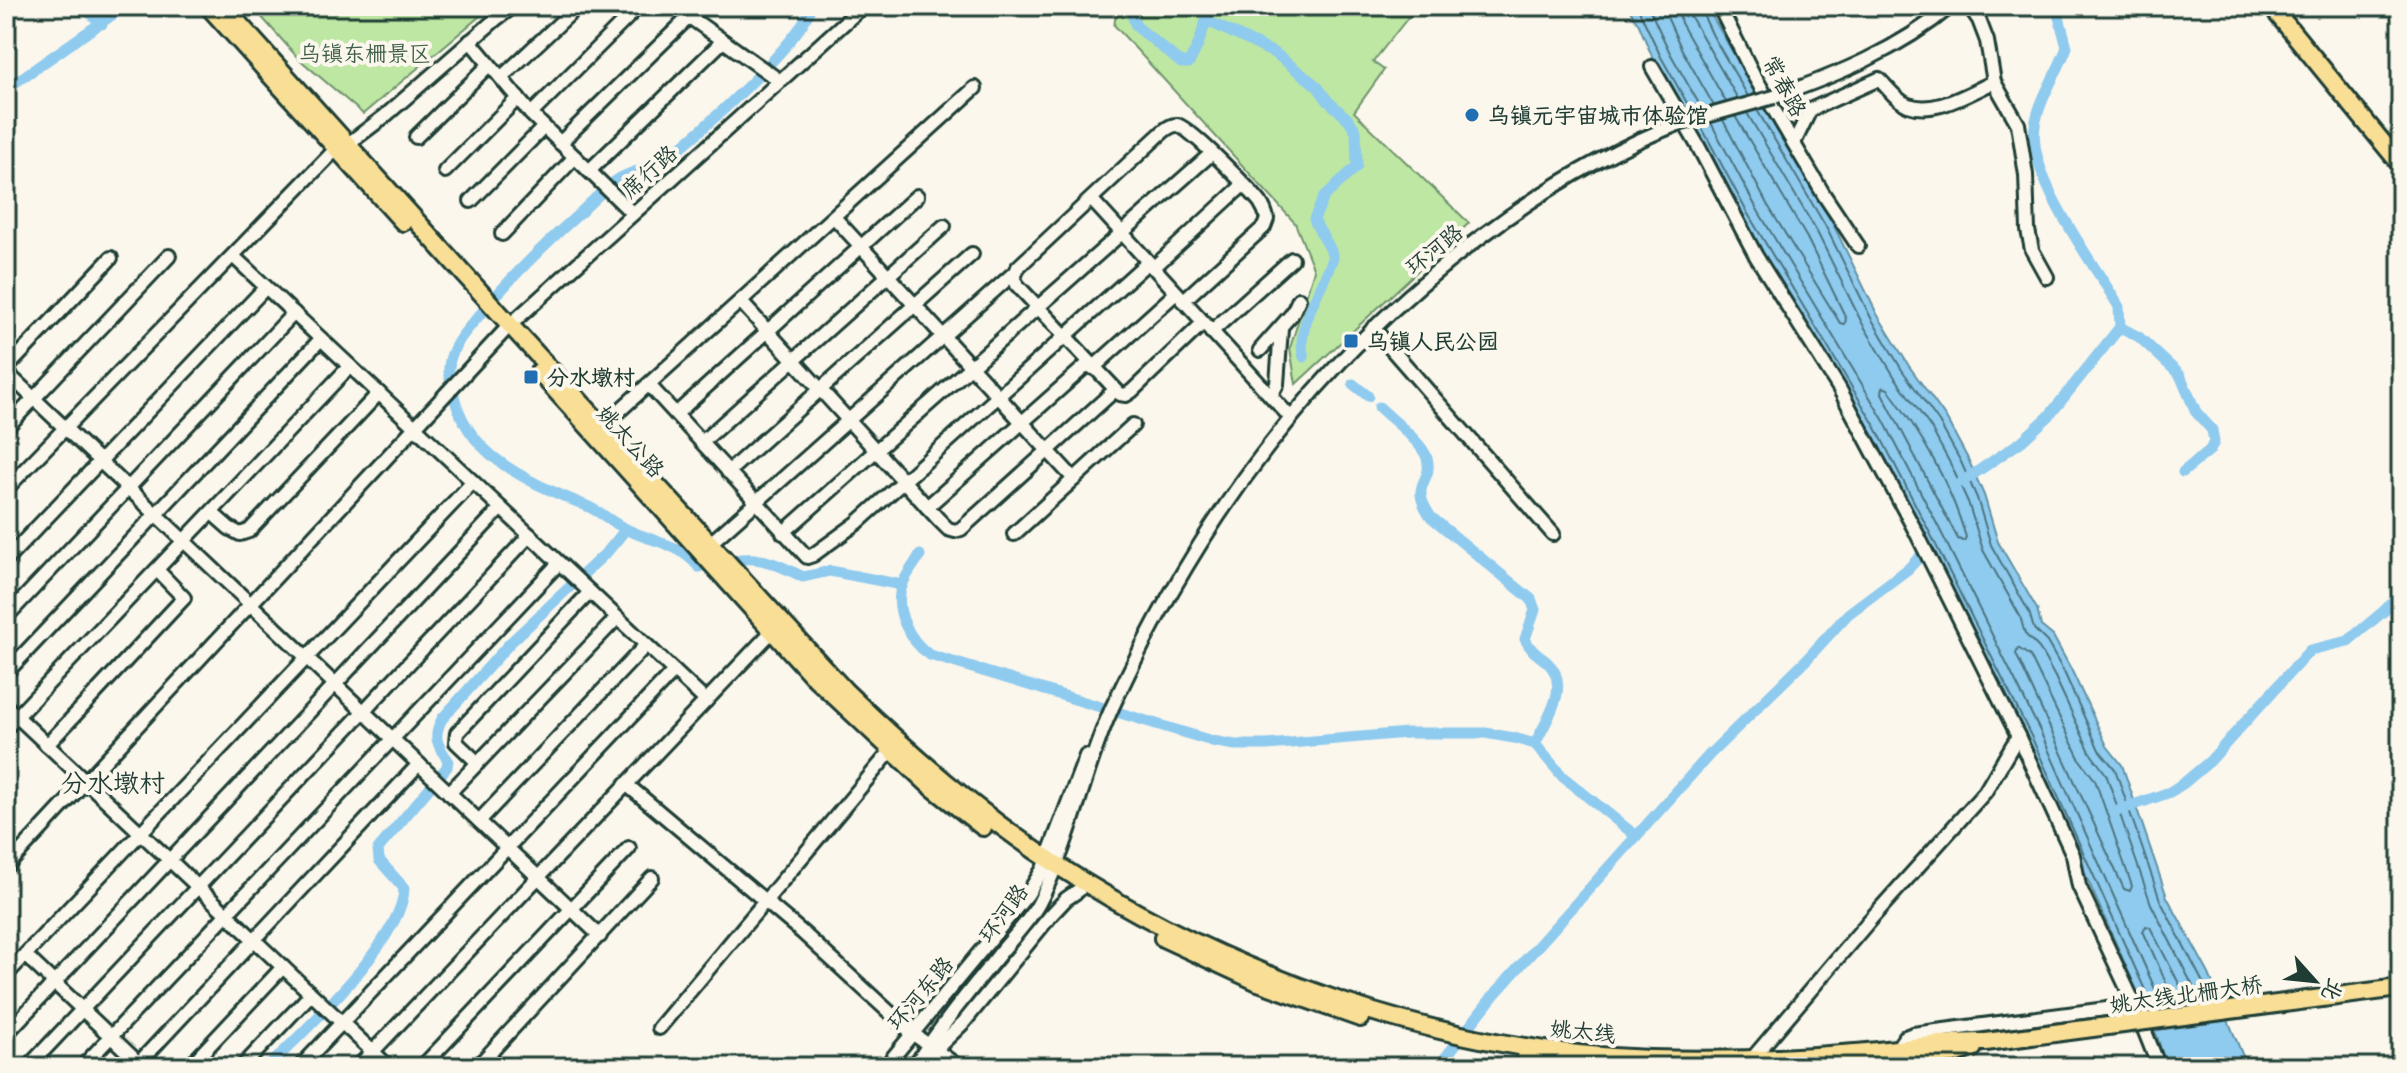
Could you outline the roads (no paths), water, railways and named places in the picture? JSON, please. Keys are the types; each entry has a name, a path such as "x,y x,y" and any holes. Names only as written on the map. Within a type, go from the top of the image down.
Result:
{"main road":[{"name":"姚太公路","path":"208,6 342,146"},
{"name":"姚太公路","path":"223,6 342,146 777,626 895,746 1049,866"},
{"path":"2271,6 2401,165"},
{"name":"姚太线","path":"1049,866 1079,890 1165,939 1258,982 1335,1010 1599,1067"},
{"name":"姚太线","path":"1049,866 1239,961 1429,1032"},
{"name":"姚太线北栅大桥","path":"1986,1042 2396,988"},
{"path":"1831,1067 1953,1054 1986,1042"},
{"name":"姚太线","path":"1485,1044 1606,1056 1753,1064 1948,1043 1986,1042"}],"street":[{"path":"6,489 342,146 385,116 514,6"},
{"path":"501,78 578,6"},
{"path":"531,114 639,6"},
{"path":"674,6 776,78"},
{"name":"席行路","path":"6,867 506,329 776,78 863,6"},
{"name":"常春路","path":"1719,6 1753,74 1858,246"},
{"name":"环河路","path":"915,1067 941,1026 1038,905 1085,759 1158,616 1199,546 1246,474 1355,345 1447,263 1534,198 1610,154 1678,124 1774,97 1840,73 1917,31 1951,6"},
{"path":"1969,6 1979,20 1987,41 1994,82 2018,124 2026,175 2028,230 2032,250 2047,277"},
{"path":"560,143 689,17"},
{"path":"470,41 531,114 632,213"},
{"path":"594,176 723,41"},
{"path":"416,137 489,65"},
{"path":"1652,67 1756,256 1839,388 1916,532 2018,736 2073,855 2079,886 2132,999 2159,1067"},
{"path":"1794,143 1810,110 1879,79 1906,104 1924,107 1950,102 1994,82"},
{"path":"599,429 975,88"},
{"path":"445,171 518,98"},
{"path":"471,201 544,127"},
{"path":"706,547 1014,273 1170,127 1185,127 1266,212 1264,227 1022,422 927,507"},
{"path":"783,533 1212,153"},
{"path":"502,234 575,157"},
{"path":"649,385 783,533 807,557 813,555 857,523 1065,337 1243,185"},
{"path":"676,414 917,196"},
{"path":"1092,200 1291,418"},
{"path":"834,217 1074,479"},
{"path":"702,442 944,226"},
{"path":"728,472 972,254"},
{"path":"6,428 169,256"},
{"path":"233,256 706,701"},
{"path":"111,258 6,370 600,936"},
{"path":"1014,273 1017,285 1114,391 1126,395 1292,259"},
{"path":"6,560 266,287"},
{"path":"1260,350 1281,329 1299,299"},
{"path":"741,302 927,507 948,529 955,531 961,529 1114,391"},
{"path":"6,617 294,313"},
{"path":"1373,328 1553,534"},
{"path":"1271,396 1277,384 1281,329"},
{"path":"6,673 321,339"},
{"path":"6,728 350,366"},
{"path":"212,513 240,534 249,531 379,393"},
{"path":"1014,534 1133,425"},
{"path":"6,975 473,482"},
{"path":"6,1034 501,508"},
{"path":"28,1067 530,535"},
{"path":"82,1067 392,738 563,567"},
{"path":"47,745 184,598 158,571"},
{"path":"478,763 456,742 457,733 586,588"},
{"path":"447,790 478,763 617,618"},
{"path":"358,1067 777,626"},
{"path":"479,821 646,645"},
{"path":"300,1067 338,1019 507,848 674,671"},
{"path":"6,706 389,1067"},
{"path":"1753,1064 1869,921 1985,792 2018,736"},
{"path":"659,1028 895,746"},
{"path":"25,955 139,1066 255,941 424,769"},
{"path":"626,784 803,933 912,1033 959,1067"},
{"path":"422,1067 629,848"},
{"name":"环河东路","path":"885,1067 1049,866"},
{"path":"477,1067 652,878"},
{"path":"915,1067 946,1042 1052,914 1079,890"},
{"path":"189,1067 283,967"},
{"path":"242,1067 314,996"},
{"path":"1896,1050 1905,1037 1913,1034 2114,1008 2132,999"}],"water":[{"path":"1627,6 1706,6 1833,224 1877,314 1946,418 1968,459 1984,495 1998,542 2037,609 2041,626 2053,636 2071,669 2107,746 2122,765 2167,897 2209,974 2250,1067 2166,1067 2157,1036 2066,831 1786,296 1654,61"}],"waterway":[{"path":"82,6 102,24"},
{"path":"6,89 125,6"},
{"path":"810,6 792,39 749,85 700,130 661,162 612,184 530,260 462,337 450,359 449,373 460,415 472,434 505,466 594,509 626,529 673,547 699,567 752,559 763,560 803,577 830,571 902,585"},
{"path":"1129,6 1136,26 1181,63 1189,63 1211,6"},
{"path":"1962,482 2022,441 2049,416 2120,327 2119,307 2064,219 2041,170 2035,147 2037,116 2067,47 2056,6"},
{"path":"1206,20 1276,54 1317,86 1356,131 1357,166 1324,197 1314,219 1333,258 1306,321 1302,346 1304,357"},
{"path":"2120,327 2139,337 2180,375 2196,412 2212,430 2214,442 2210,450 2183,472"},
{"path":"1353,384 1368,396"},
{"path":"1379,407 1413,438 1427,458 1421,497 1431,517 1531,599 1535,610 1525,639 1554,671 1557,681 1555,702 1535,744"},
{"path":"268,1067 350,983 388,932 400,909 404,888 379,860 378,849 447,767 448,760 437,740 442,719 510,643 608,551 626,529"},
{"path":"1438,1067 1494,995 1710,754 1848,614 1908,569 1930,546"},
{"path":"920,555 903,583 900,603 909,633 930,655 1212,741 1235,745 1407,733 1485,733 1514,738 1535,744 1563,777 1636,836"},
{"path":"2120,810 2170,792 2184,783 2210,761 2310,650 2348,641 2401,594"}],"place":[{"name":"乌镇元宇宙城市体验馆","path":"1472,115"},
{"name":"乌镇人民公园","path":"1351,341"},
{"name":"分水墩村","path":"531,377"}],"district":[{"name":"分水墩村","path":"113,783"}],"park label":[{"name":"乌镇东栅景区","path":"365,53"}]}
